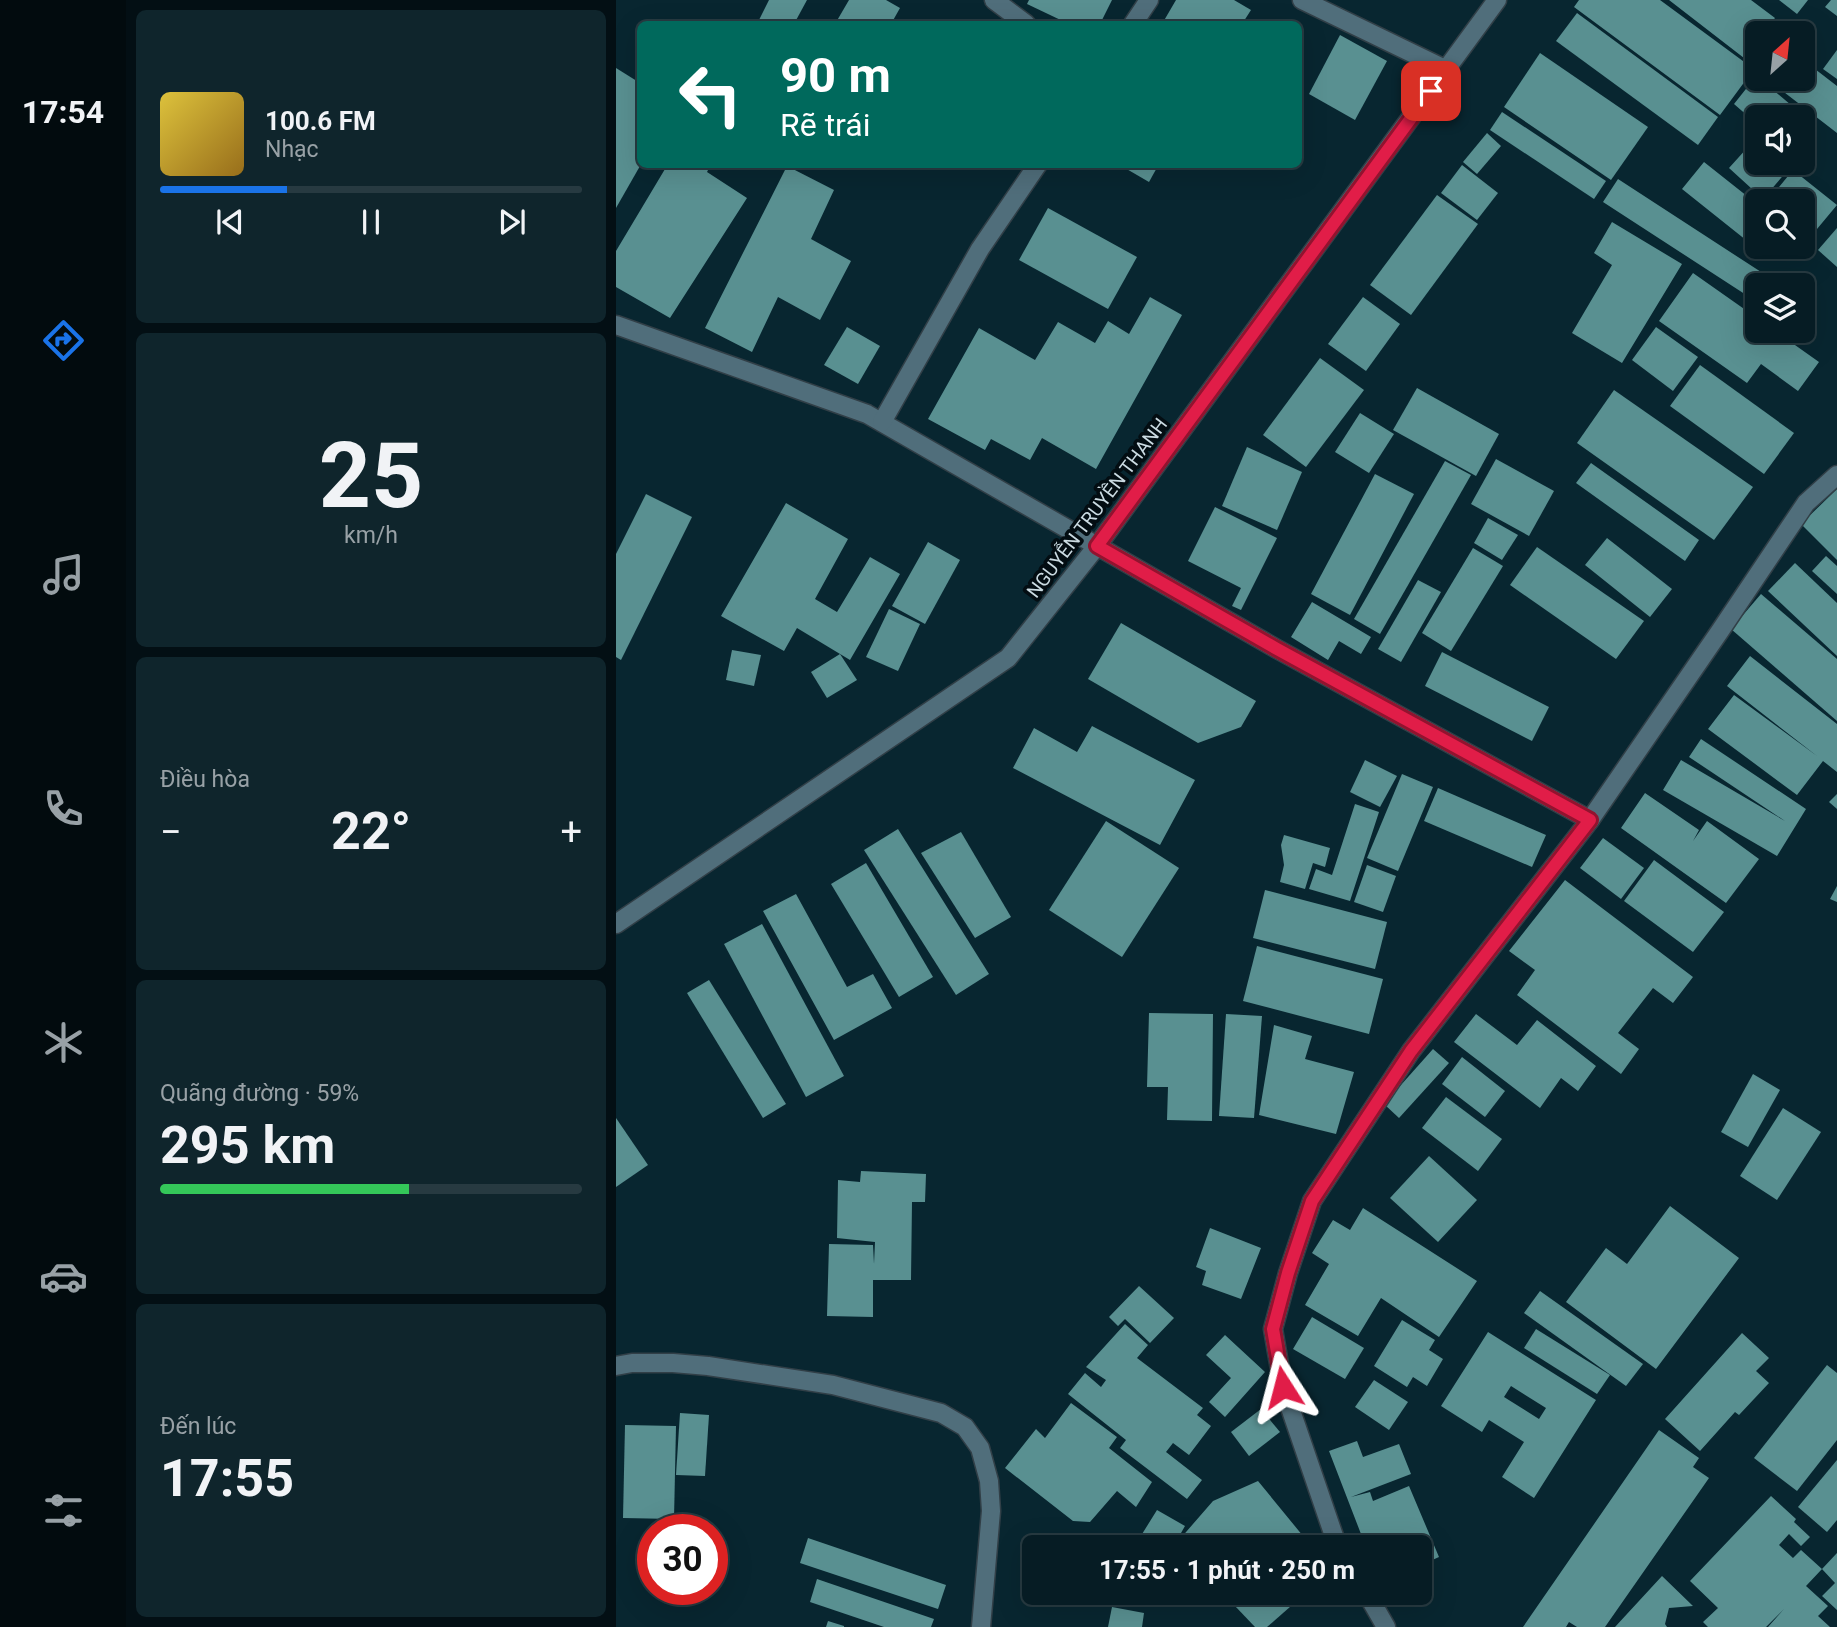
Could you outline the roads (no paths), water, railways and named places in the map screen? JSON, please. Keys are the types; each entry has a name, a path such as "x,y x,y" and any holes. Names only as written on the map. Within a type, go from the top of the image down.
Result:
{"street":[{"path":"994,0 1022,21"},
{"path":"1135,21 1149,0"},
{"path":"1302,0 1447,69"},
{"name":"NGUYỄN TRUYỀN THANH","path":"616,924 1008,658 1097,546 1497,0"},
{"path":"882,422 980,249 1035,168"},
{"path":"616,326 867,414 1277,649 1590,820"},
{"path":"1334,1535 1283,1387 1273,1329 1312,1201 1411,1051 1590,820 1806,503 1837,475"},
{"path":"616,1366 632,1363 673,1363 708,1366 833,1385 941,1413 965,1427 980,1448 989,1481 990,1511 981,1627"},
{"path":"1373,1605 1386,1627"}]}
